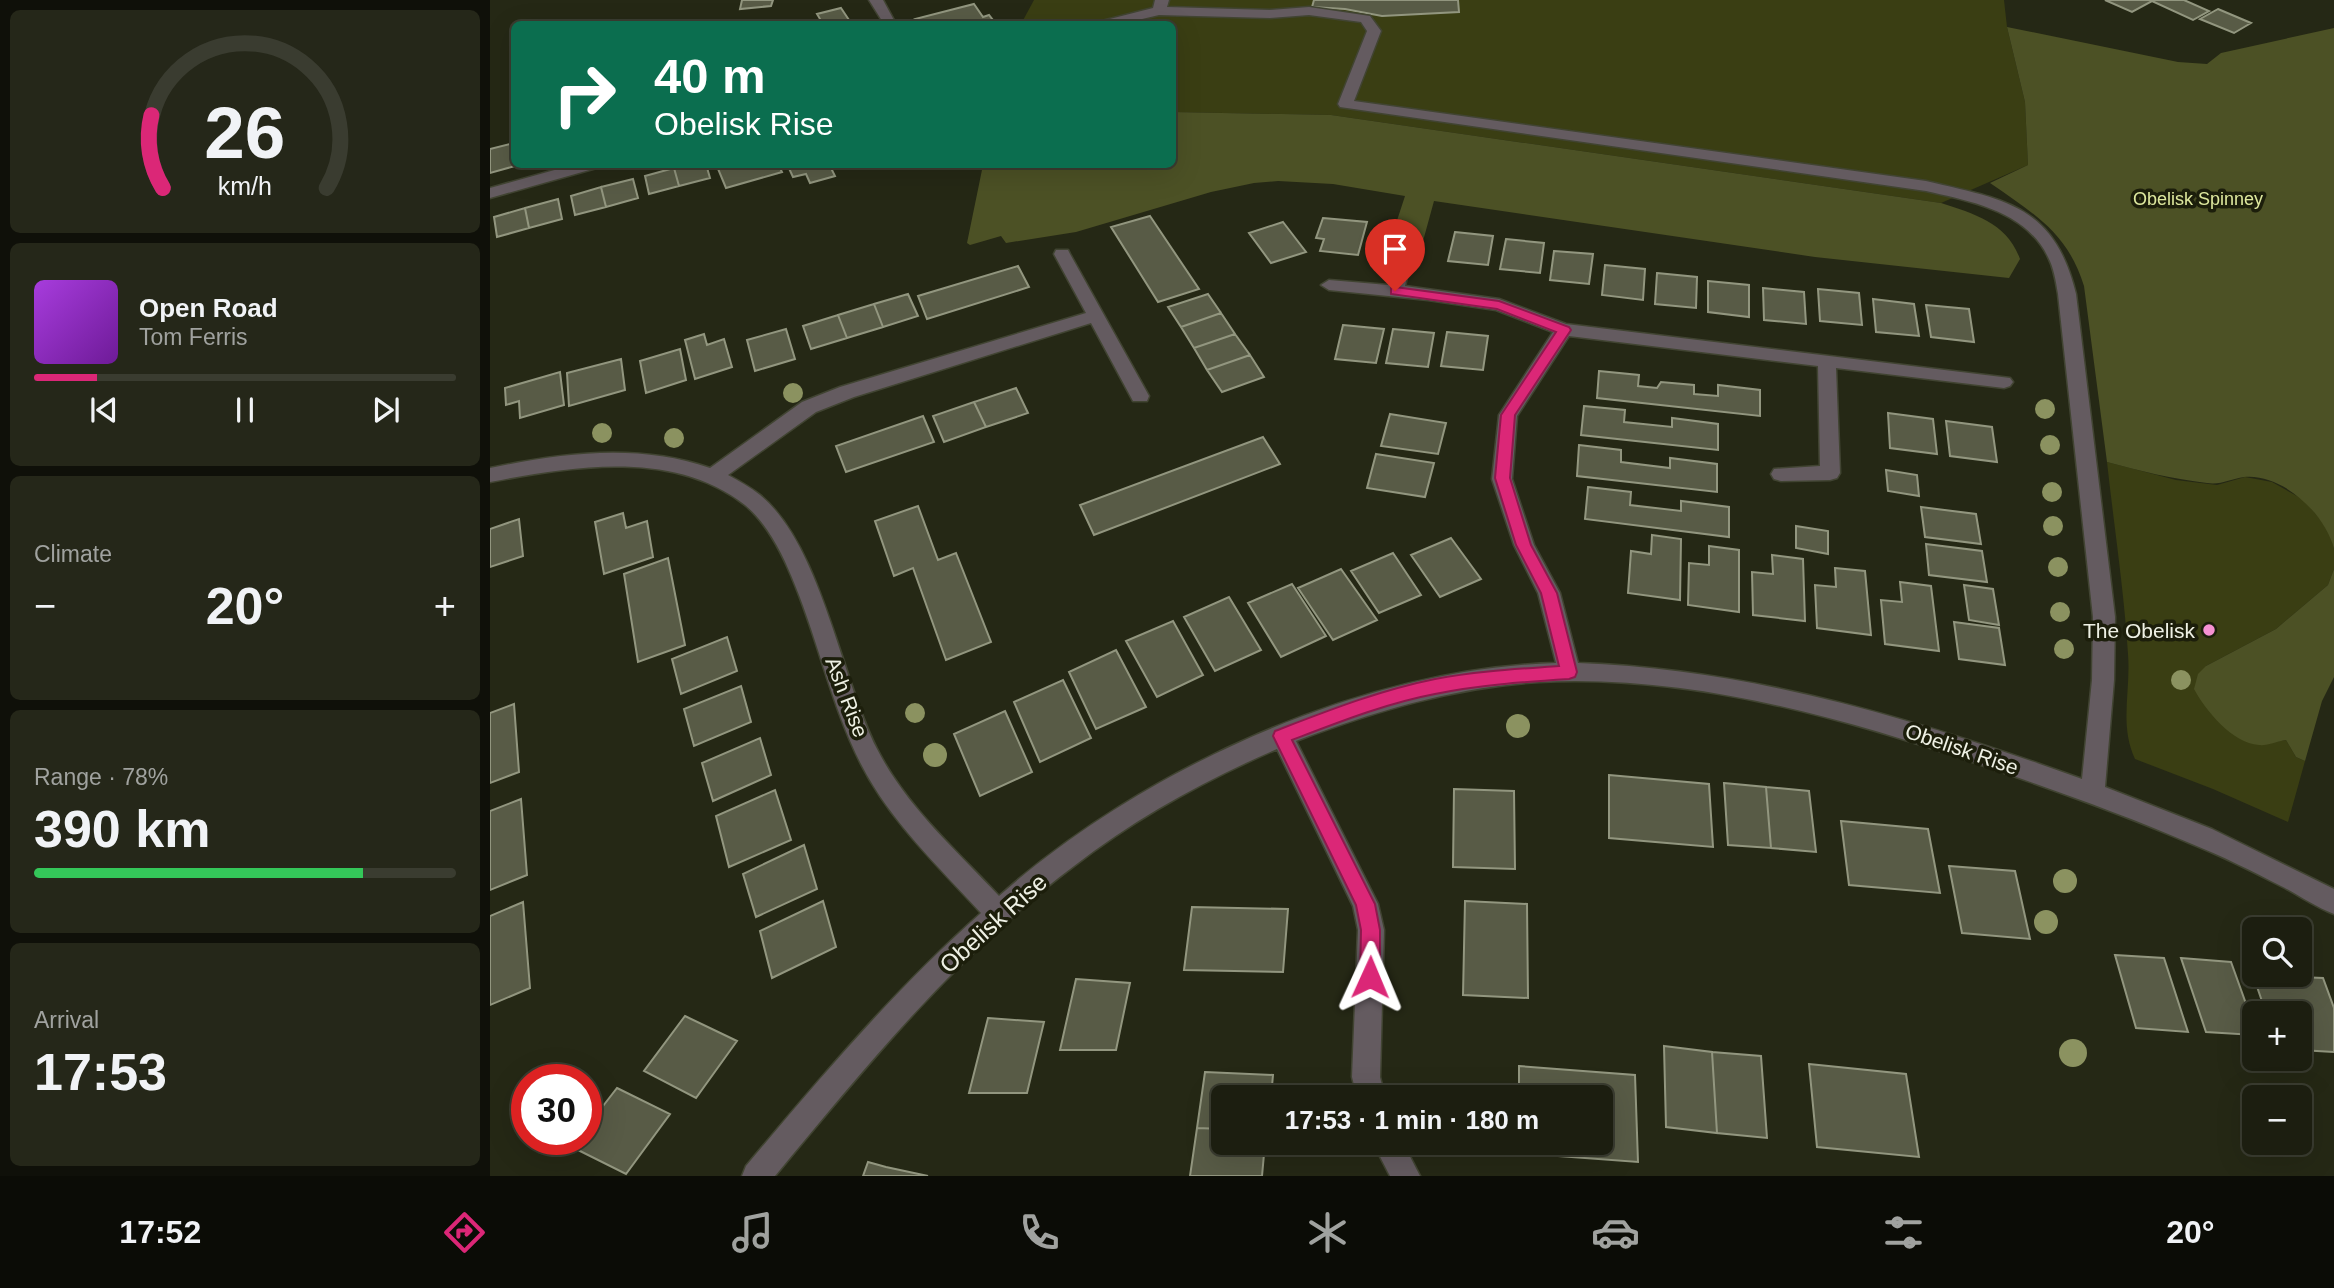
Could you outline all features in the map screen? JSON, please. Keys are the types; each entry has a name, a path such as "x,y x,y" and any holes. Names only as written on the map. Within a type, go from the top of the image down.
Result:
{"street":[{"path":"876,0 888,21"},
{"path":"1116,21 1160,6 1270,14 1309,11 1365,19 1374,31 1345,104 1926,186 1979,198 2006,209 2039,231 2057,257 2067,294 2104,617 2103,680 2094,793"},
{"path":"490,193 581,168"},
{"path":"1062,254 1140,396"},
{"path":"1395,291 1403,260"},
{"path":"1329,285 1499,305 1564,330 2004,382"},
{"path":"711,477 809,407 847,392 1095,316"},
{"path":"1564,330 1508,415 1502,478 1524,545 1549,593 1569,672"},
{"path":"1781,474 1830,473 1827,362"},
{"name":"Ash Rise","path":"490,475 587,458 641,459 681,466 711,477 734,488 758,505 779,530 799,572 869,756 891,795 998,913"},
{"name":"Obelisk Rise","path":"756,1176 916,994 998,913 1064,859 1123,818 1200,774 1282,736 1347,711 1433,687 1496,677 1569,672 1680,680 1767,691 1814,702 1882,721 2094,793 2204,835 2279,870 2334,902"},
{"path":"1282,736 1365,904 1371,930 1366,1077 1368,1085"},
{"path":"1394,1155 1406,1176"}],"green space":[{"path":"1034,0 2004,0 2007,27 2025,102 2028,165 1941,203 1331,115 1176,112 1176,21 1023,21"},
{"name":"Obelisk Spinney","path":"2007,27 2178,62 2207,64 2221,53 2334,28 2334,549 2322,523 2312,510 2288,489 2273,482 2244,477 2221,483 2207,483 2107,462 2084,286 2077,268 2059,238 2047,226 1990,183 2028,165 2025,102"},
{"path":"1176,112 1331,115 1941,203 1978,216 1998,228 2007,237 2020,259 2009,278 1815,257 1434,201 1420,252 1388,248 1405,196 1333,184 1278,181 1211,192 1076,232 1006,243 1001,236 970,245 967,243 982,168 1176,168"},
{"path":"2107,462 2176,480 2217,485 2245,477 2272,482 2304,500 2330,531 2334,569 2328,585 2276,629 2206,666 2259,745 2286,740 2296,757 2305,761 2288,822 2135,759 2128,733 2129,668"},
{"path":"2334,569 2334,677 2322,701 2305,761 2296,757 2286,740 2262,745 2239,738 2221,725 2194,689 2198,674 2206,666 2276,629 2328,585"}],"building":[{"path":"742,0 773,0 771,6 740,9"},
{"path":"1314,0 1458,0 1459,12 1382,16 1345,9 1312,7"},
{"path":"2105,0 2184,0 2209,11 2193,20 2152,1 2132,12"},
{"path":"974,4 983,17 989,15 994,21 917,21 915,19"},
{"path":"841,8 849,20 821,21 817,14"},
{"path":"2218,9 2251,23 2234,33 2200,19"},
{"path":"511,144 511,167 490,173 490,149"},
{"path":"674,168 707,168 710,178 679,186"},
{"path":"674,168 679,186 649,194 645,176"},
{"path":"718,168 780,168 782,172 726,188"},
{"path":"789,168 831,168 835,176 810,183 806,174 793,177"},
{"path":"633,179 638,198 606,207 601,187"},
{"path":"601,187 606,207 575,215 571,196"},
{"path":"558,199 562,219 529,228 525,208"},
{"path":"525,208 529,228 497,237 494,217"},
{"path":"1150,216 1199,289 1158,302 1111,227"},
{"path":"1323,218 1367,222 1358,255 1320,251 1324,239 1316,238"},
{"path":"1283,222 1306,252 1271,263 1249,233"},
{"path":"1455,232 1493,236 1488,265 1448,261"},
{"path":"1506,239 1544,243 1540,273 1500,269"},
{"path":"1554,251 1593,254 1589,284 1550,280"},
{"path":"1605,265 1645,269 1643,300 1602,295"},
{"path":"1018,266 1029,287 927,319 918,296"},
{"path":"1657,273 1697,277 1696,308 1655,304"},
{"path":"1708,281 1749,285 1749,317 1708,312"},
{"path":"1763,288 1804,292 1806,324 1764,320"},
{"path":"1818,289 1859,293 1862,325 1820,321"},
{"path":"908,294 918,316 883,327 874,304"},
{"path":"1208,294 1221,313 1181,327 1168,307"},
{"path":"1873,299 1914,304 1919,336 1876,332"},
{"path":"874,304 883,327 847,338 838,315"},
{"path":"1926,305 1969,309 1974,342 1931,337"},
{"path":"1221,313 1235,334 1194,348 1181,327"},
{"path":"838,315 847,338 811,349 803,326"},
{"path":"1343,325 1384,329 1376,363 1335,359"},
{"path":"786,329 795,359 755,371 747,340"},
{"path":"1393,329 1434,333 1428,367 1386,363"},
{"path":"1447,332 1488,336 1483,370 1441,366"},
{"path":"704,334 707,345 724,339 732,367 695,379 685,340"},
{"path":"1235,334 1250,355 1207,370 1194,348"},
{"path":"680,349 686,380 646,393 640,361"},
{"path":"1250,355 1264,377 1222,392 1207,370"},
{"path":"621,359 625,390 569,406 567,373"},
{"path":"1599,371 1639,375 1638,386 1657,388 1661,382 1694,385 1694,394 1718,396 1718,385 1760,390 1760,416 1597,398"},
{"path":"560,372 564,405 520,418 519,401 506,405 505,388"},
{"path":"1016,388 1028,413 986,427 974,402"},
{"path":"974,402 986,427 944,442 933,416"},
{"path":"1584,406 1625,410 1624,422 1672,427 1672,418 1718,424 1718,450 1581,435"},
{"path":"1888,413 1933,419 1937,454 1890,448"},
{"path":"1390,414 1446,423 1438,454 1381,446"},
{"path":"923,416 934,442 846,472 836,446"},
{"path":"1946,421 1992,427 1997,462 1950,456"},
{"path":"1263,437 1280,464 1094,535 1080,505"},
{"path":"1579,445 1621,450 1621,462 1670,468 1670,458 1717,464 1717,492 1577,476"},
{"path":"1376,454 1434,463 1425,497 1367,488"},
{"path":"1886,470 1917,475 1919,496 1888,491"},
{"path":"1588,487 1631,492 1630,505 1681,511 1681,501 1729,507 1729,537 1585,519"},
{"path":"918,506 938,560 956,553 991,642 946,660 913,568 894,576 875,521"},
{"path":"1921,507 1976,514 1981,544 1925,537"},
{"path":"623,513 626,528 647,521 653,557 604,574 595,522"},
{"path":"519,519 523,556 490,567 490,529"},
{"path":"1796,526 1828,531 1828,554 1796,548"},
{"path":"1652,535 1681,539 1680,600 1628,593 1631,551 1651,554"},
{"path":"1451,538 1481,579 1440,597 1411,555"},
{"path":"1926,544 1982,551 1987,582 1929,575"},
{"path":"1709,546 1739,550 1739,612 1688,605 1689,563 1709,565"},
{"path":"1393,553 1421,595 1379,613 1351,571"},
{"path":"1772,555 1803,559 1805,621 1753,615 1752,572 1773,574"},
{"path":"668,558 685,645 638,662 624,574"},
{"path":"1835,568 1865,571 1871,635 1817,628 1815,585 1836,587"},
{"path":"1341,569 1377,620 1333,640 1298,588"},
{"path":"1900,582 1931,586 1939,651 1885,644 1881,600 1902,602"},
{"path":"1292,584 1326,636 1281,657 1248,603"},
{"path":"1964,585 1993,589 1999,625 1969,620"},
{"path":"1229,597 1261,650 1215,671 1184,617"},
{"path":"1173,621 1203,675 1157,697 1126,641"},
{"path":"1954,622 1999,628 2005,665 1959,659"},
{"path":"727,637 737,671 681,694 672,659"},
{"path":"1116,650 1146,707 1096,729 1069,672"},
{"path":"1063,680 1091,738 1040,762 1014,702"},
{"path":"741,686 751,722 694,746 684,709"},
{"path":"514,704 519,772 490,783 490,713"},
{"path":"1005,711 1032,772 980,796 954,734"},
{"path":"760,738 771,775 713,801 702,763"},
{"path":"1609,775 1709,784 1713,847 1609,838"},
{"path":"1724,783 1766,787 1771,848 1728,845"},
{"path":"1766,787 1809,791 1816,852 1771,848"},
{"path":"1454,789 1514,791 1515,869 1453,867"},
{"path":"775,790 791,840 729,867 716,816"},
{"path":"521,799 527,875 490,890 490,811"},
{"path":"1841,821 1928,829 1940,893 1849,885"},
{"path":"804,845 817,889 756,917 743,874"},
{"path":"1949,866 2015,871 2030,939 1962,933"},
{"path":"823,901 836,947 772,978 760,931"},
{"path":"1465,901 1527,904 1528,998 1463,995"},
{"path":"523,902 530,988 490,1005 490,916"},
{"path":"1192,907 1288,909 1283,972 1184,970"},
{"path":"2115,955 2164,958 2188,1032 2136,1028"},
{"path":"2181,958 2231,962 2245,1001 2242,1001 2242,1034 2206,1032"},
{"path":"2312,978 2323,978 2334,1008 2334,1052 2312,1051 2312,1001 2262,1001 2257,987 2312,987"},
{"path":"1076,979 1130,983 1116,1050 1060,1050"},
{"path":"685,1016 737,1041 696,1098 644,1071"},
{"path":"988,1018 1044,1022 1027,1093 969,1093"},
{"path":"1664,1046 1712,1052 1717,1133 1666,1127"},
{"path":"1712,1052 1761,1056 1767,1138 1717,1133"},
{"path":"1809,1064 1906,1074 1919,1157 1817,1147"},
{"path":"1519,1066 1635,1075 1638,1162 1544,1155 1613,1155 1613,1085 1519,1085"},
{"path":"1205,1072 1273,1075 1272,1085 1211,1085 1211,1129 1197,1128"},
{"path":"617,1088 670,1114 626,1174 588,1155 602,1155 602,1107"},
{"path":"1197,1128 1211,1129 1211,1155 1264,1155 1262,1176 1190,1176"},
{"path":"868,1162 886,1167 928,1176 863,1176"}],"place":[{"name":"The Obelisk","path":"2209,630"}],"route":[{"path":"1370,977 1371,930 1365,904 1282,736 1347,711 1433,687 1496,677 1569,672 1549,593 1524,545 1502,478 1508,415 1564,330 1499,305 1395,291"}]}
